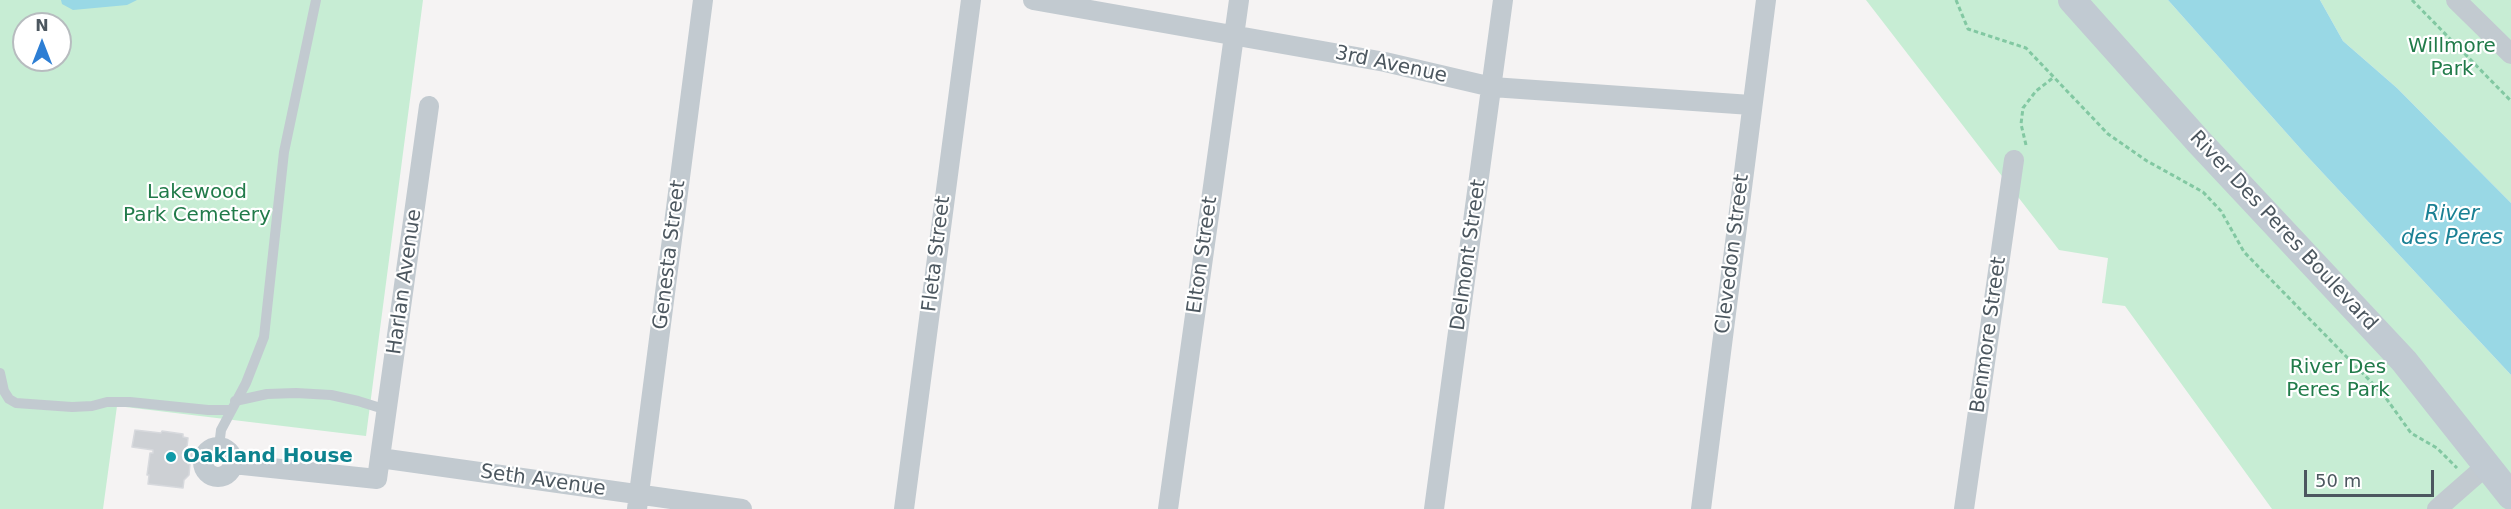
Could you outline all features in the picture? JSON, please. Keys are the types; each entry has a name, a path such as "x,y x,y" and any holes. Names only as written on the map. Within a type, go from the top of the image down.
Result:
{"main road":[{"name":"River Des Peres Boulevard","path":"2072,0 2199,142 2396,352 2511,496"}],"street":[{"name":"Genesta Street","path":"638,502 703,0"},
{"name":"Fleta Street","path":"904,509 970,0"},
{"name":"3rd Avenue","path":"1033,0 1385,62 1492,87 1751,105"},
{"name":"Elton Street","path":"1168,509 1239,0"},
{"name":"Delmont Street","path":"1434,509 1503,0"},
{"name":"Clevedon Street","path":"1701,509 1766,0"},
{"path":"2456,0 2511,54"},
{"name":"Harlan Avenue","path":"380,458 429,106"},
{"name":"Benmore Street","path":"1964,509 2014,160"},
{"path":"219,447 228,451 233,464 224,476 214,477 206,471 204,457 210,449 219,447"},
{"name":"Seth Avenue","path":"380,458 638,502 742,509"},
{"path":"233,464 377,479 380,458"},
{"path":"2437,509 2486,466"}],"lane":[{"path":"219,447 221,430 249,375 264,337 284,152 316,0"},
{"path":"0,373 4,391 9,399 16,403 72,407 92,406 107,402 130,402 208,410 233,406 267,394 296,393 331,395 387,410"}],"path":[{"path":"1956,0 1968,29 2026,48 2108,134 2147,161 2203,192 2222,211 2244,252 2383,394 2411,433 2437,448 2455,466"},
{"path":"2412,0 2511,101"},
{"path":"2014,160 2024,157 2026,147 2020,124 2024,108 2036,91 2054,77"}],"green space":[{"name":"Lakewood Park Cemetery","path":"0,0 423,0 366,436 117,406 103,509 0,509"},
{"name":"River Des Peres Park","path":"1866,0 2168,0 2307,156 2511,375 2511,509 2272,509 2125,306 2102,303 2108,258 2059,250"},
{"name":"Willmore Park","path":"2320,0 2511,0 2511,203 2397,88 2343,41"}],"water":[{"path":"61,0 137,0 127,5 73,10 62,4"},
{"name":"River des Peres","path":"2168,0 2320,0 2343,41 2397,88 2511,203 2511,375 2307,156"}],"building":[{"name":"Oakland House","path":"135,430 183,434 183,437 188,438 187,447 193,453 192,460 188,464 190,464 189,475 184,480 183,488 148,484 150,453 153,453 153,450 132,447"}],"place":[{"name":"Oakland House","path":"171,457"}]}
